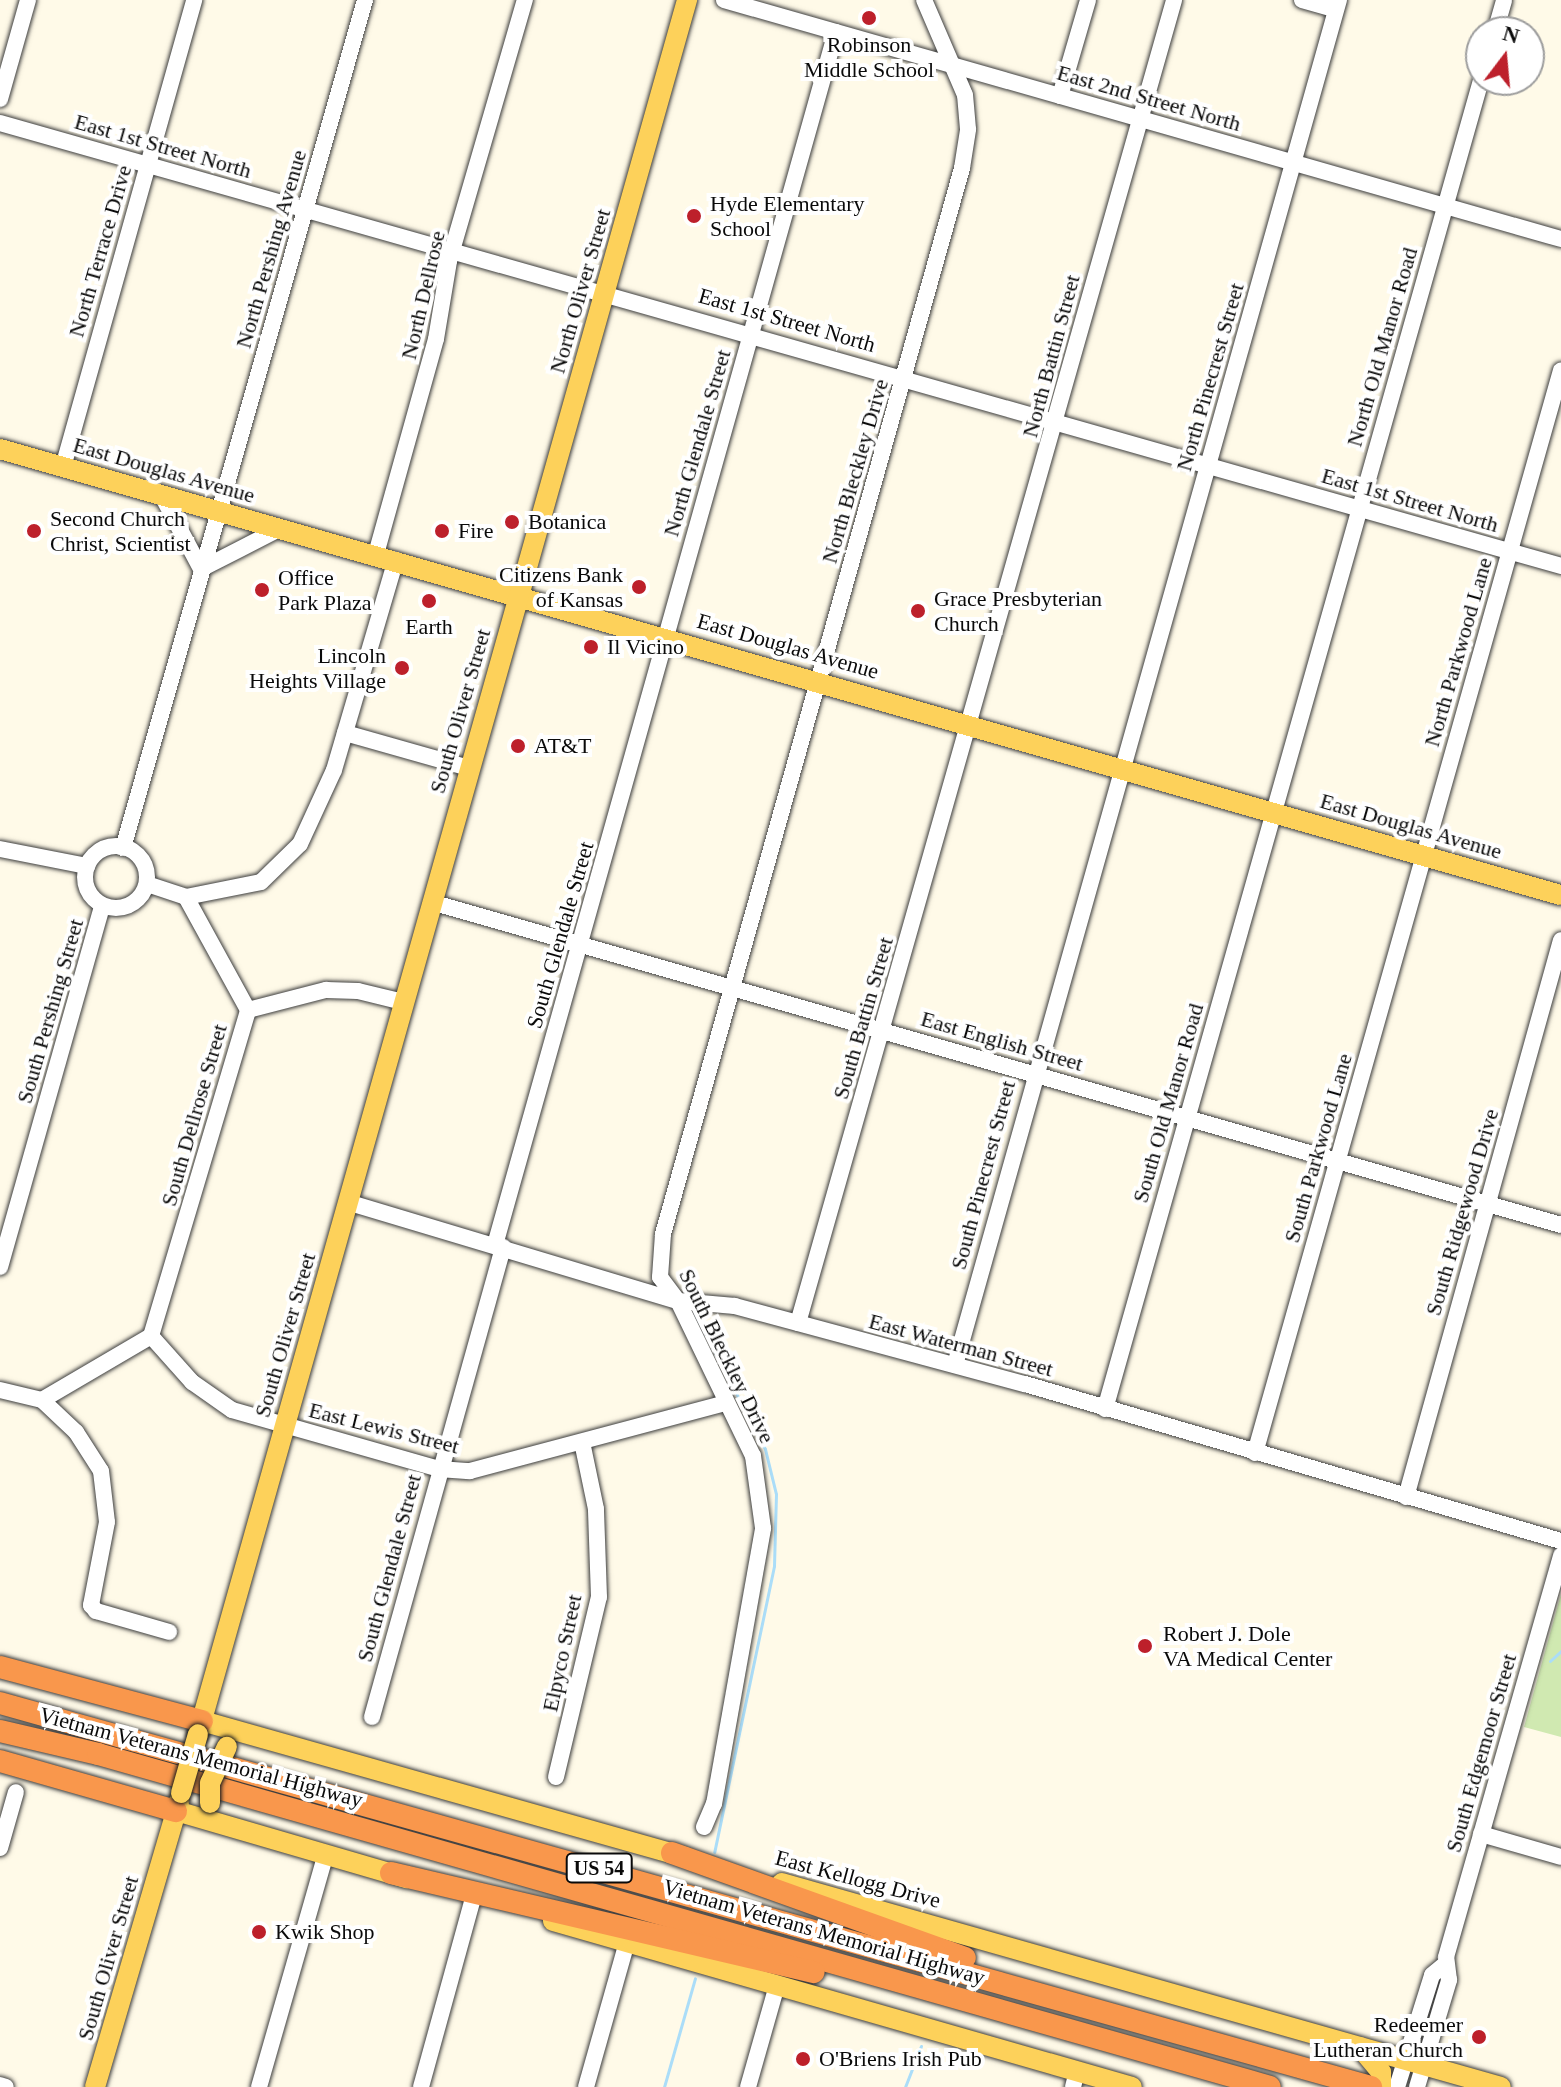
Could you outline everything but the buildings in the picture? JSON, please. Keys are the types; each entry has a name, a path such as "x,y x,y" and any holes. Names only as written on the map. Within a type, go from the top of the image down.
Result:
{"highway":[{"path":"0,1667 200,1728"},
{"name":"Vietnam Veterans Memorial Highway","path":"0,1703 1196,2038 1400,2078"},
{"name":"Vietnam Veterans Memorial Highway","path":"0,1731 98,1754 1270,2087"},
{"path":"0,1761 179,1802"},
{"path":"672,1853 1196,2038"},
{"path":"391,1873 1095,2038"}],"main road":[{"name":"North Oliver Street","path":"518,594 687,0"},
{"name":"East Douglas Avenue","path":"0,449 1121,766 1561,895"},
{"name":"South Oliver Street","path":"95,2087 200,1728 518,594"},
{"name":"East Kellogg Drive","path":"200,1728 257,1736 1358,2046 1400,2078 1491,2084"},
{"path":"230,1825 210,1803 210,1783 227,1747 257,1736"},
{"path":"179,1802 230,1825 777,1985 1075,2079 1132,2087"},
{"path":"1358,2046 1400,2078"},
{"path":"1442,2087 1491,2084"}],"street":[{"path":"0,99 28,0"},
{"name":"North Terrace Drive","path":"63,467 194,0"},
{"name":"North Pershing Avenue","path":"220,511 365,0"},
{"name":"North Dellrose","path":"386,557 455,250 525,0"},
{"name":"East 2nd Street North","path":"724,0 1561,239"},
{"name":"North Bleckley Drive","path":"819,680 962,168 968,129 955,66 924,0"},
{"path":"1060,96 1088,0"},
{"name":"North Battin Street","path":"968,724 1174,0"},
{"path":"1302,0 1338,5"},
{"name":"North Pinecrest Street","path":"1121,766 1338,5"},
{"name":"North Glendale Street","path":"665,636 836,32"},
{"name":"North Old Manor Road","path":"1273,810 1476,96"},
{"name":"East 1st Street North","path":"0,123 905,376 1561,566"},
{"name":"North Parkwood Lane","path":"1424,854 1561,370"},
{"path":"161,494 201,569"},
{"path":"123,848 220,511"},
{"path":"201,569 281,528"},
{"path":"147,884 186,897 261,882 300,844 334,770 386,557"},
{"name":"South Glendale Street","path":"372,1717 665,636"},
{"name":"South Bleckley Drive","path":"704,1827 714,1804 763,1528 753,1456 678,1301 660,1277 663,1234 819,680"},
{"name":"South Battin Street","path":"798,1323 968,724"},
{"path":"345,733 469,768"},
{"name":"South Pinecrest Street","path":"955,1365 1033,1073 1121,766"},
{"name":"South Old Manor Road","path":"1105,1409 1273,810"},
{"path":"123,848 144,863 147,884 129,906 102,906 87,888 87,866 103,849 123,848"},
{"path":"0,849 87,866"},
{"name":"South Parkwood Lane","path":"1255,1453 1424,854"},
{"name":"South Dellrose Street","path":"151,1336 248,1010 186,897"},
{"name":"East English Street","path":"431,902 1561,1225"},
{"name":"South Pershing Street","path":"0,1267 102,906"},
{"name":"South Ridgewood Drive","path":"1406,1497 1561,940"},
{"path":"248,1010 326,990 358,991 403,1002"},
{"name":"East Waterman Street","path":"347,1202 678,1301 735,1306 955,1365 1561,1541"},
{"path":"42,1400 151,1336"},
{"name":"East Lewis Street","path":"151,1336 214,1400 284,1426 439,1469 470,1471 725,1403"},
{"path":"0,1390 42,1400 76,1432 101,1471 107,1522 91,1605 96,1611 169,1632"},
{"name":"Elpyco Street","path":"556,1777 599,1597 596,1509 582,1442"},
{"name":"South Edgemoor Street","path":"1400,2078 1449,1980 1445,1964 1561,1555"},
{"path":"0,1848 16,1792"},
{"path":"1481,1834 1561,1857"},
{"path":"259,2087 326,1853"},
{"path":"421,2087 473,1898"},
{"path":"586,2087 627,1942"},
{"path":"748,2087 777,1985"},
{"path":"0,2085 6,2087"}],"green space":[{"path":"1561,1594 1561,1737 1524,1727"}],"waterway":[{"path":"694,1312 765,1449 776,1494 774,1566 714,1852"},
{"path":"1550,1661 1561,1651"},
{"path":"664,2087 695,1978"},
{"path":"905,2087 921,2046"}],"place":[{"name":"Robinson Middle School","path":"869,18"},
{"name":"Hyde Elementary School","path":"694,216"},
{"name":"Botanica","path":"512,522"},
{"name":"Second Church Christ, Scientist","path":"34,531"},
{"name":"Fire","path":"442,531"},
{"name":"Citizens Bank of Kansas","path":"639,587"},
{"name":"Office Park Plaza","path":"262,590"},
{"name":"Earth","path":"429,601"},
{"name":"Grace Presbyterian Church","path":"918,611"},
{"name":"Il Vicino","path":"591,647"},
{"name":"Lincoln Heights Village","path":"402,668"},
{"name":"AT&T","path":"518,746"},
{"name":"Robert J. Dole VA Medical Center","path":"1145,1646"},
{"name":"Kwik Shop","path":"259,1932"},
{"name":"Redeemer Lutheran Church","path":"1479,2037"},
{"name":"O'Briens Irish Pub","path":"803,2059"}]}
